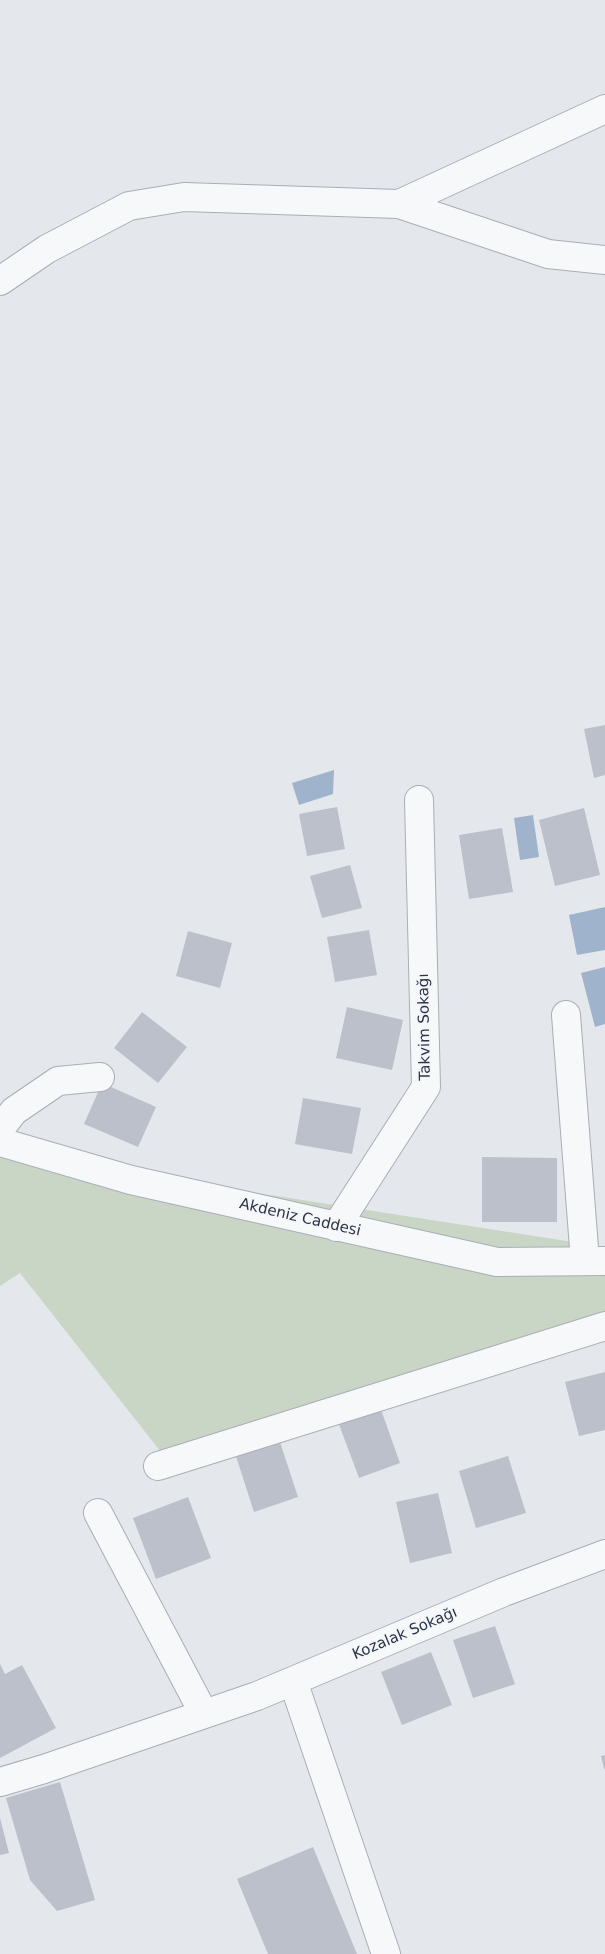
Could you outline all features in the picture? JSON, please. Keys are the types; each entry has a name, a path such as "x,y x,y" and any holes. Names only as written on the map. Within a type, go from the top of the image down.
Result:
{"street":[{"path":"400,204 605,109"},
{"path":"0,281 47,249 129,206 184,197 400,204 548,254 605,260"},
{"name":"Takvim Sokağı","path":"336,1227 426,1087 419,800"},
{"path":"566,1014 595,1261"},
{"path":"0,1129 14,1111 58,1081 100,1077"},
{"name":"Akdeniz Caddesi","path":"0,1142 131,1180 497,1262 595,1261"},
{"path":"158,1466 605,1326"},
{"path":"98,1512 204,1714"},
{"name":"Kozalak Sokağı","path":"0,1782 257,1696 504,1592 605,1554"},
{"path":"293,1681 386,1954"}],"green space":[{"path":"0,1153 605,1247 605,1322 172,1466 20,1273 0,1286"}],"water":[{"path":"334,770 333,794 299,805 292,783"},
{"path":"533,815 539,857 520,860 514,818"},
{"path":"605,907 605,950 577,955 569,915"},
{"path":"605,967 605,1024 595,1027 581,973"}],"building":[{"path":"605,725 605,775 594,778 584,729"},
{"path":"337,807 345,849 307,856 299,814"},
{"path":"584,808 600,875 555,886 539,820"},
{"path":"502,828 513,892 469,899 459,835"},
{"path":"350,865 362,908 322,918 310,876"},
{"path":"369,930 377,975 335,982 327,937"},
{"path":"188,931 232,943 220,988 176,976"},
{"path":"347,1007 403,1020 392,1070 336,1058"},
{"path":"142,1012 187,1047 158,1083 114,1048"},
{"path":"102,1083 156,1107 138,1147 84,1124"},
{"path":"303,1098 361,1108 352,1154 295,1144"},
{"path":"482,1157 557,1158 557,1222 482,1222"},
{"path":"605,1372 605,1430 579,1436 565,1382"},
{"path":"379,1404 400,1463 359,1478 337,1419"},
{"path":"278,1436 298,1497 254,1512 234,1450"},
{"path":"508,1456 526,1513 476,1528 459,1471"},
{"path":"438,1493 452,1553 410,1563 396,1502"},
{"path":"188,1497 211,1558 156,1579 133,1518"},
{"path":"495,1626 515,1684 473,1698 453,1640"},
{"path":"431,1652 452,1705 402,1725 381,1672"},
{"path":"0,1664 5,1674 22,1665 56,1728 0,1758"},
{"path":"605,1755 605,1769 604,1769 601,1756"},
{"path":"60,1782 95,1900 57,1911 30,1880 6,1798"},
{"path":"0,1818 9,1853 0,1855"},
{"path":"313,1847 357,1954 268,1954 237,1879"}]}
